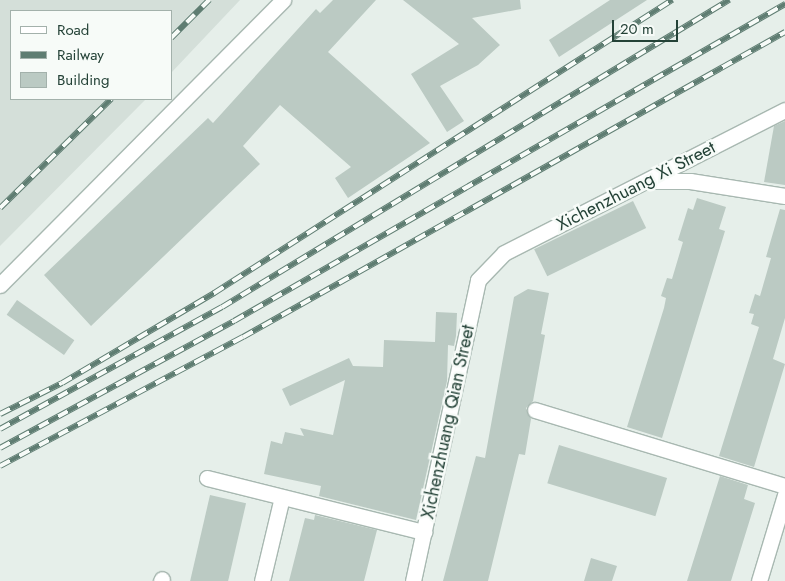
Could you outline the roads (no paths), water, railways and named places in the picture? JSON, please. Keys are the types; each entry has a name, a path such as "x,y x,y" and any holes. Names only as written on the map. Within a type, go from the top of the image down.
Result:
{"street":[{"path":"0,285 283,0"},
{"name":"Xichenzhuang Xi Street","path":"490,266 504,253 785,110"},
{"path":"646,181 690,181 785,196"},
{"name":"Xichenzhuang Qian Street","path":"413,581 478,280 490,266"},
{"path":"535,410 785,486"},
{"path":"207,478 424,532"},
{"path":"759,581 785,495"},
{"path":"262,581 282,497"}],"railway":[{"path":"172,37 209,0"},
{"path":"0,414 62,383 214,293 672,0"},
{"path":"0,429 222,307 729,0"},
{"path":"0,448 234,321 785,4"},
{"path":"0,466 243,337 785,32"},
{"path":"0,208 110,100"}]}
